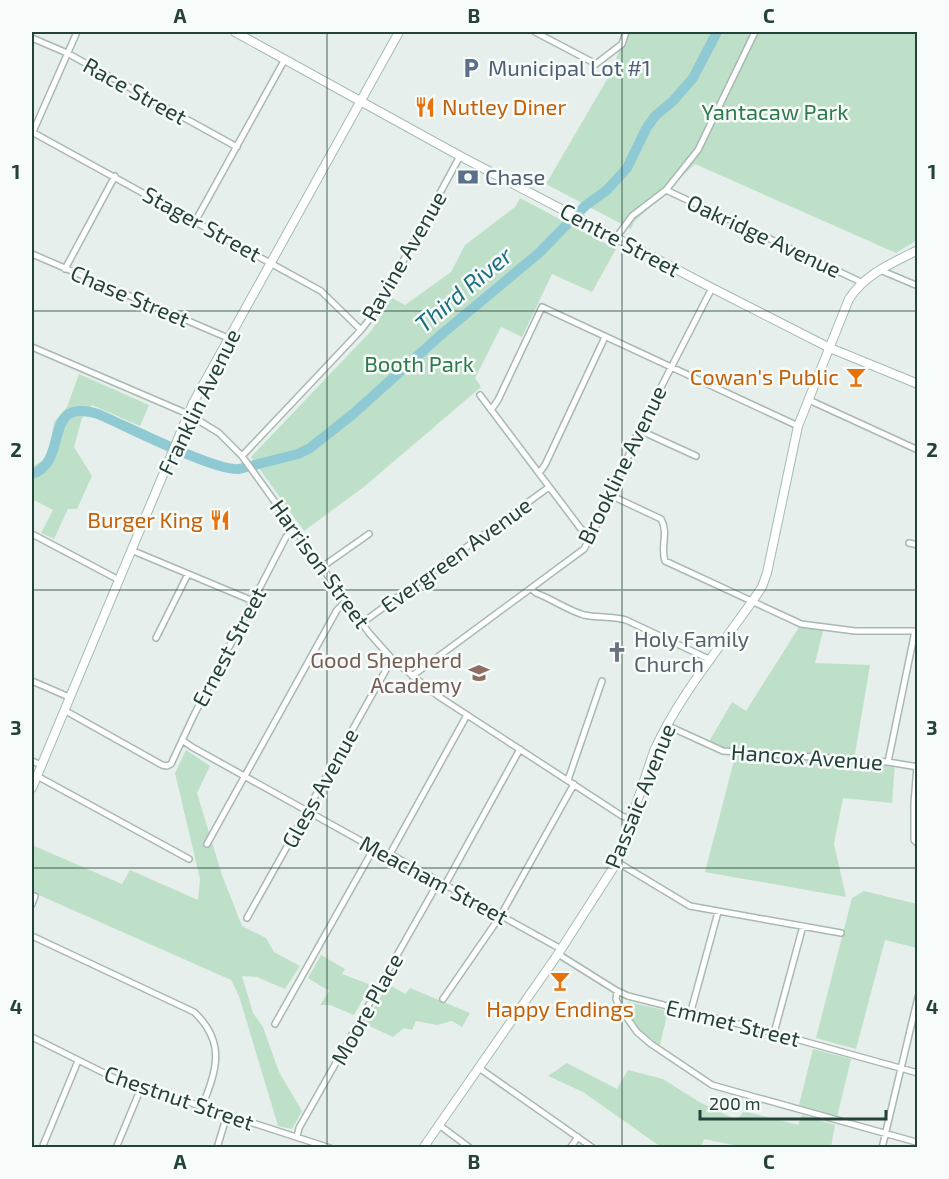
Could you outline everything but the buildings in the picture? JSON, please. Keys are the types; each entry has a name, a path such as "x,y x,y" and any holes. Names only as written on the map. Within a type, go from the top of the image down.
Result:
{"street":[{"path":"32,133 35,118 76,32"},
{"name":"Centre Street","path":"234,32 460,156 711,288 830,348 918,384"},
{"name":"Franklin Avenue","path":"32,788 188,414 399,32"},
{"path":"534,32 596,64 622,44 626,32"},
{"path":"616,238 632,216 666,190 698,150 755,32"},
{"name":"Race Street","path":"32,38 67,53 237,147"},
{"path":"196,220 285,59"},
{"name":"Stager Street","path":"32,133 196,220 321,291 361,330"},
{"name":"Ravine Avenue","path":"243,457 376,312 460,156"},
{"path":"65,269 115,176"},
{"name":"Oakridge Avenue","path":"666,190 861,282"},
{"name":"Passaic Avenue","path":"423,1148 559,952 617,862 654,750 666,725 762,587 767,573 798,426 849,298 861,282 918,250"},
{"name":"Chase Street","path":"32,254 228,338"},
{"path":"880,270 918,285"},
{"name":"Brookline Avenue","path":"412,676 581,552 612,496 639,430 711,288"},
{"path":"491,410 498,400 542,307 798,426"},
{"name":"Evergreen Avenue","path":"539,473 545,465 605,338"},
{"name":"Harrison Street","path":"32,347 188,414 219,433 243,457 362,623 393,660 467,715 622,816 631,819"},
{"path":"480,395 581,529 591,536"},
{"path":"809,400 918,450"},
{"path":"639,430 696,456"},
{"name":"Evergreen Avenue","path":"362,623 549,487"},
{"path":"612,496 661,519 665,526 663,556 665,561 801,624 855,631 916,631 888,762"},
{"name":"Ernest Street","path":"64,710 162,765 171,764 286,537 295,529"},
{"path":"32,534 119,580"},
{"path":"322,567 369,534"},
{"path":"909,543 918,545"},
{"path":"131,550 253,601"},
{"path":"156,638 188,574"},
{"path":"531,588 578,613 626,620 711,660"},
{"path":"207,844 337,610 346,601"},
{"name":"Gless Avenue","path":"248,918 393,660"},
{"path":"32,681 69,697"},
{"path":"443,999 501,915 571,782 602,681"},
{"path":"390,854 467,715"},
{"name":"Hancox Avenue","path":"666,725 723,751 888,762 917,767"},
{"name":"Meacham Street","path":"182,740 374,848 390,854 501,915 559,952"},
{"path":"446,885 520,749"},
{"path":"32,760 41,765"},
{"path":"917,767 914,840 918,844"},
{"path":"37,776 189,859"},
{"path":"274,1024 374,848"},
{"path":"617,862 690,906 842,933"},
{"name":"Moore Place","path":"297,1137 299,1128 439,881"},
{"path":"32,904 35,896"},
{"path":"691,1011 718,912"},
{"path":"774,1032 803,926"},
{"path":"32,936 199,1016 210,1032 216,1057 214,1076 202,1107"},
{"name":"Emmet Street","path":"559,952 617,991 635,998 774,1032 918,1073"},
{"path":"617,991 616,997 620,1008 636,1032 712,1085 916,1142"},
{"path":"882,1148 918,997"},
{"name":"Chestnut Street","path":"32,1037 78,1061 141,1088 330,1148"},
{"path":"42,1148 78,1061"},
{"path":"479,1068 593,1148"},
{"path":"116,1148 141,1088"},
{"path":"217,1148 228,1115"},
{"path":"439,1125 470,1148"},
{"path":"570,1148 578,1137"}],"green space":[{"name":"Yantacaw Park","path":"627,32 917,32 917,240 896,253 695,164 634,222 631,229 546,184 609,76"},
{"name":"Booth Park","path":"520,198 616,249 592,292 552,274 522,337 501,327 475,378 481,387 365,486 304,531 251,457 371,331 392,298 405,305 451,272 465,245 515,207"},
{"path":"79,374 149,405 140,426 92,405 82,418 74,447 92,476 77,509 68,509 54,539 41,533 53,510 32,499 32,467 48,457 54,422 67,407"},
{"path":"801,624 824,627 815,663 870,665 854,760 895,763 892,803 843,798 834,844 846,897 705,872 736,753 707,745 732,702 746,711"},
{"path":"186,750 210,766 197,793 222,875 242,926 266,938 274,952 300,966 285,989 257,977 242,976 253,1013 263,1027 279,1072 302,1111 292,1129 278,1126 239,996 231,980 32,892 32,845 122,884 130,870 198,900 200,879 175,773"},
{"path":"864,891 917,904 917,948 885,940 856,1049 816,1038 852,898"},
{"path":"321,955 345,969 342,974 371,985 354,1015 330,1005 320,1005 329,991 308,978"},
{"path":"388,984 405,994 410,988 470,1013 462,1027 452,1021 437,1025 416,1021 412,1030 404,1028 393,1037 365,1024"},
{"path":"628,1002 668,1011 660,1045 629,1018 625,1005"},
{"path":"813,1049 851,1059 837,1117 799,1105"},
{"path":"567,1063 617,1089 628,1070 663,1079 701,1103 737,1120 744,1111 798,1125 802,1115 835,1125 831,1147 743,1147 704,1139 701,1147 661,1147 583,1092 548,1076"}],"waterway":[{"name":"Third River","path":"32,474 44,467 51,457 62,422 69,414 80,411 98,414 191,456 227,468 239,469 298,454 310,448 353,414 443,333 539,253 585,206 607,190 627,168 655,116 673,101 693,78 717,32"}],"place":[{"name":"Municipal Lot #1","path":"471,68"},
{"name":"Nutley Diner","path":"425,107"},
{"name":"Chase","path":"468,177"},
{"name":"Cowan's Public","path":"856,377"},
{"name":"Burger King","path":"220,520"},
{"name":"Holy Family Church","path":"617,652"},
{"name":"Good Shepherd Academy","path":"479,673"},
{"name":"Happy Endings","path":"560,981"}]}
